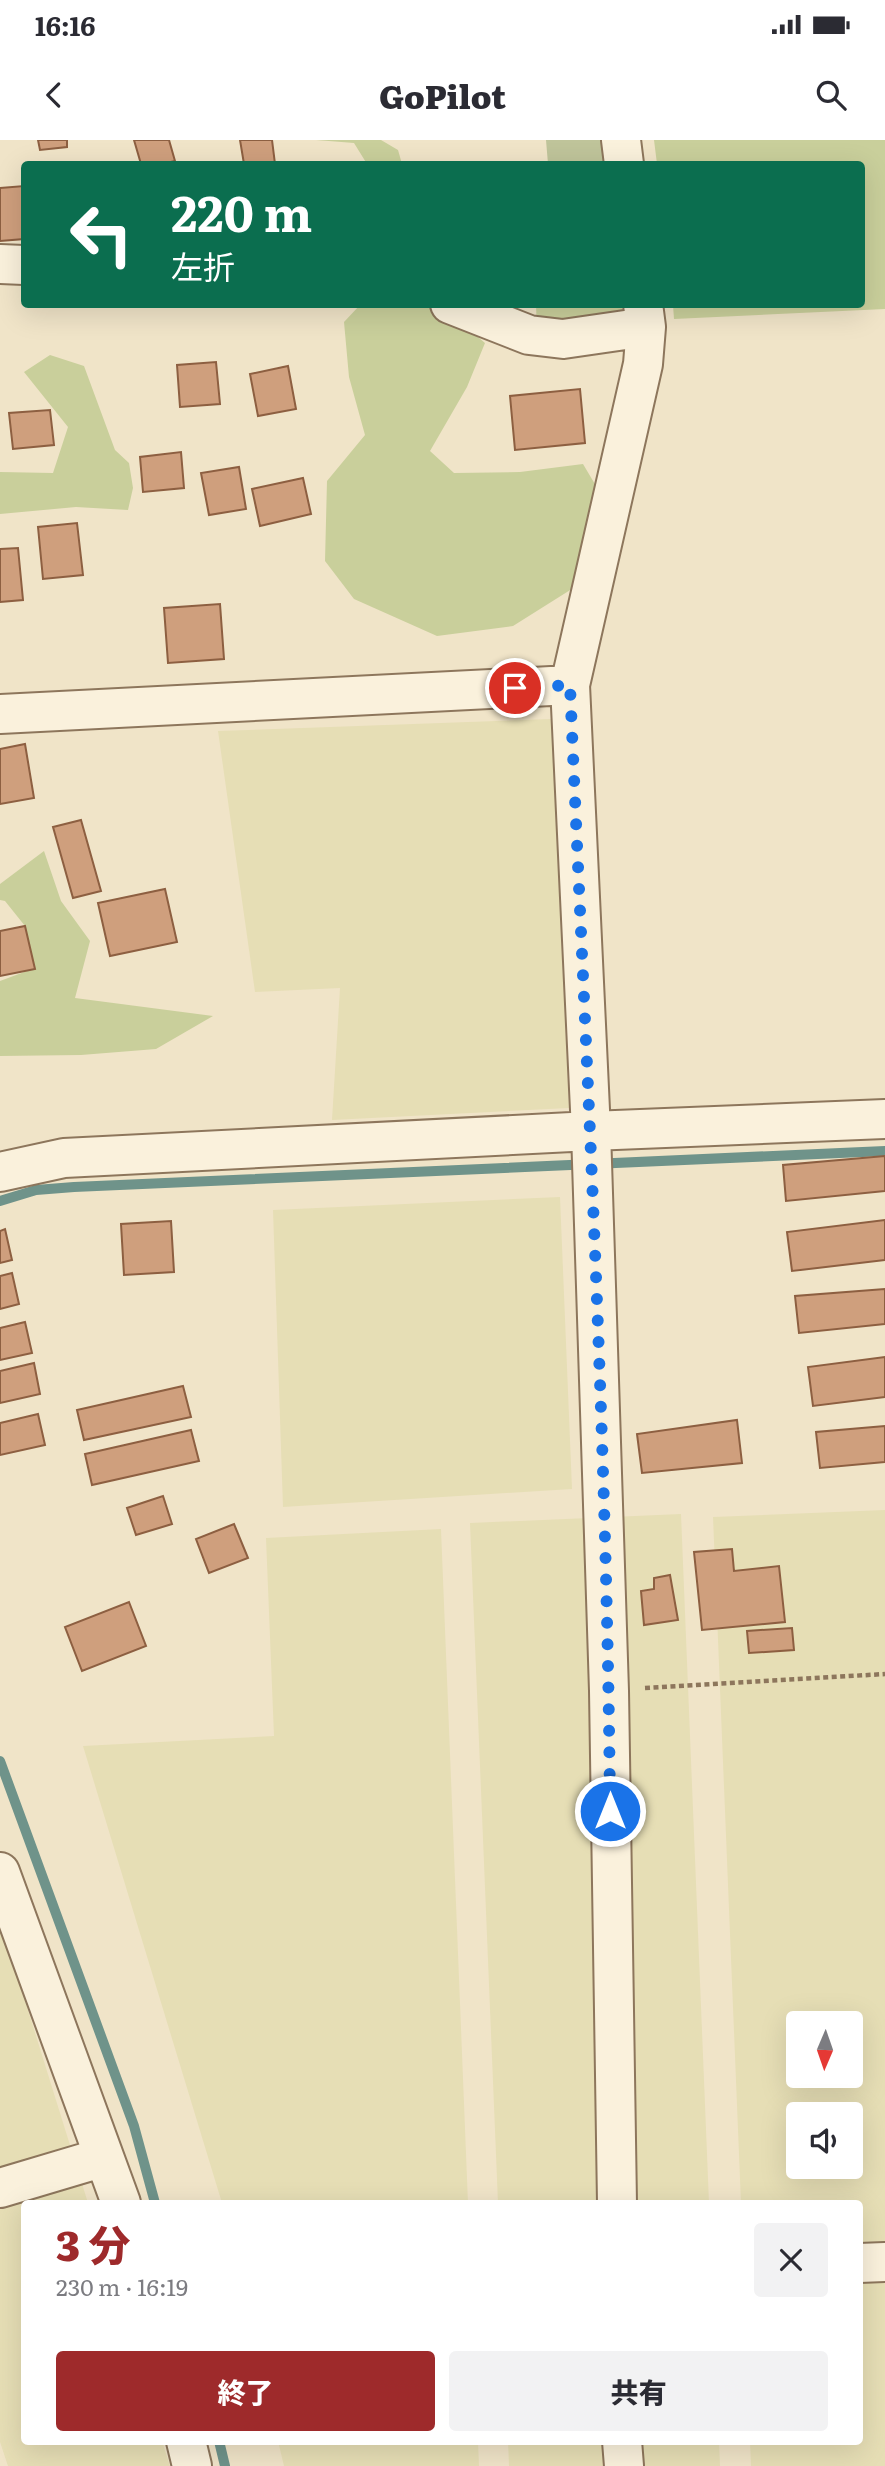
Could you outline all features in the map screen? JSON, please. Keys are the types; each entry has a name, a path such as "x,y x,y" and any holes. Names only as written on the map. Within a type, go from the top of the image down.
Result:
{"street":[{"path":"621,140 624,161"},
{"path":"0,264 21,265"},
{"path":"460,308 529,335 564,339 645,316 643,364 570,685 591,1131 608,1691 617,2200"},
{"path":"0,714 570,685"},
{"path":"0,1172 64,1158 885,1119"},
{"path":"0,1872 120,2200"},
{"path":"0,2188 104,2157"},
{"path":"863,2263 885,2262"},
{"path":"187,2445 192,2466"},
{"path":"622,2445 624,2466"}],"path":[{"path":"608,1691 885,1674"}],"shaded area":[{"path":"551,719 569,1108 332,1120 340,988 255,992 218,731"},
{"path":"560,1197 572,1489 283,1507 273,1210"},
{"path":"885,1510 885,2466 751,2466 750,2445 863,2445 863,2200 741,2200 713,1517"},
{"path":"681,1514 709,2200 498,2200 470,1523"},
{"path":"441,1529 468,2200 221,2200 83,1746 274,1736 266,1538"},
{"path":"0,1920 87,2200 21,2200 21,2445 163,2445 170,2466 8,2466 0,2442"},
{"path":"279,2445 478,2445 479,2466 284,2466"},
{"path":"508,2445 719,2445 720,2466 509,2466"}],"green space":[{"path":"316,140 381,140 398,150 401,161 365,161 354,143"},
{"path":"546,140 608,140 611,161 548,161"},
{"path":"654,140 885,140 885,309 674,319 673,308 865,308 865,161 657,161"},
{"path":"357,308 444,308 485,343 467,387 430,451 454,473 520,472 583,464 599,491 575,587 513,626 437,636 354,599 325,561 327,481 365,435 349,377 344,322"},
{"path":"536,308 622,308 623,318 537,331"},
{"path":"50,355 84,366 115,450 129,463 133,488 128,510 76,507 0,514 0,472 53,473 68,427 24,372"},
{"path":"44,851 61,901 90,941 75,998 213,1016 156,1049 81,1055 0,1056 0,981 35,968 25,926 5,901 0,900 0,884"}],"building":[{"path":"38,140 67,140 67,147 40,150"},
{"path":"134,140 169,140 175,161 140,161"},
{"path":"240,140 272,140 275,161 244,161"},
{"path":"21,186 21,239 0,241 0,188"},
{"path":"216,362 220,404 180,407 177,365"},
{"path":"288,366 296,409 258,416 250,374"},
{"path":"580,389 585,443 515,450 510,396"},
{"path":"50,410 54,445 13,449 9,413"},
{"path":"181,452 184,488 143,492 140,457"},
{"path":"239,467 246,509 209,515 201,473"},
{"path":"303,478 311,514 260,526 252,489"},
{"path":"77,523 83,575 43,579 38,527"},
{"path":"18,548 23,600 0,602 0,549"},
{"path":"220,604 224,659 168,663 164,608"},
{"path":"25,744 34,798 0,804 0,749"},
{"path":"81,820 101,891 73,898 53,827"},
{"path":"165,889 177,942 110,956 98,903"},
{"path":"25,926 35,969 0,976 0,931"},
{"path":"885,1156 885,1191 786,1201 783,1165"},
{"path":"885,1220 885,1260 792,1271 787,1232"},
{"path":"171,1221 174,1272 124,1275 121,1224"},
{"path":"5,1229 12,1260 0,1263 0,1231"},
{"path":"12,1273 19,1304 0,1309 0,1276"},
{"path":"885,1289 885,1324 799,1333 795,1296"},
{"path":"25,1322 32,1353 0,1360 0,1328"},
{"path":"885,1357 885,1397 813,1406 808,1367"},
{"path":"34,1363 40,1394 0,1403 0,1371"},
{"path":"183,1386 191,1417 84,1440 77,1410"},
{"path":"38,1414 45,1445 0,1455 0,1423"},
{"path":"737,1420 742,1463 642,1473 637,1434"},
{"path":"885,1426 885,1462 820,1468 816,1432"},
{"path":"191,1430 199,1461 92,1485 85,1454"},
{"path":"163,1496 172,1524 136,1535 127,1508"},
{"path":"234,1524 248,1558 209,1573 196,1539"},
{"path":"732,1549 734,1571 779,1566 785,1622 702,1630 694,1552"},
{"path":"670,1575 678,1620 644,1625 641,1591 654,1589 654,1578"},
{"path":"129,1602 146,1646 82,1671 65,1627"},
{"path":"792,1628 794,1650 749,1653 747,1631"}],"waterway":[{"path":"0,1201 36,1190 74,1187 885,1151"},
{"path":"0,1761 134,2126 154,2200"},
{"path":"220,2445 225,2466"}],"route":[{"path":"515,688 570,685 591,1131 610,1811"}]}
